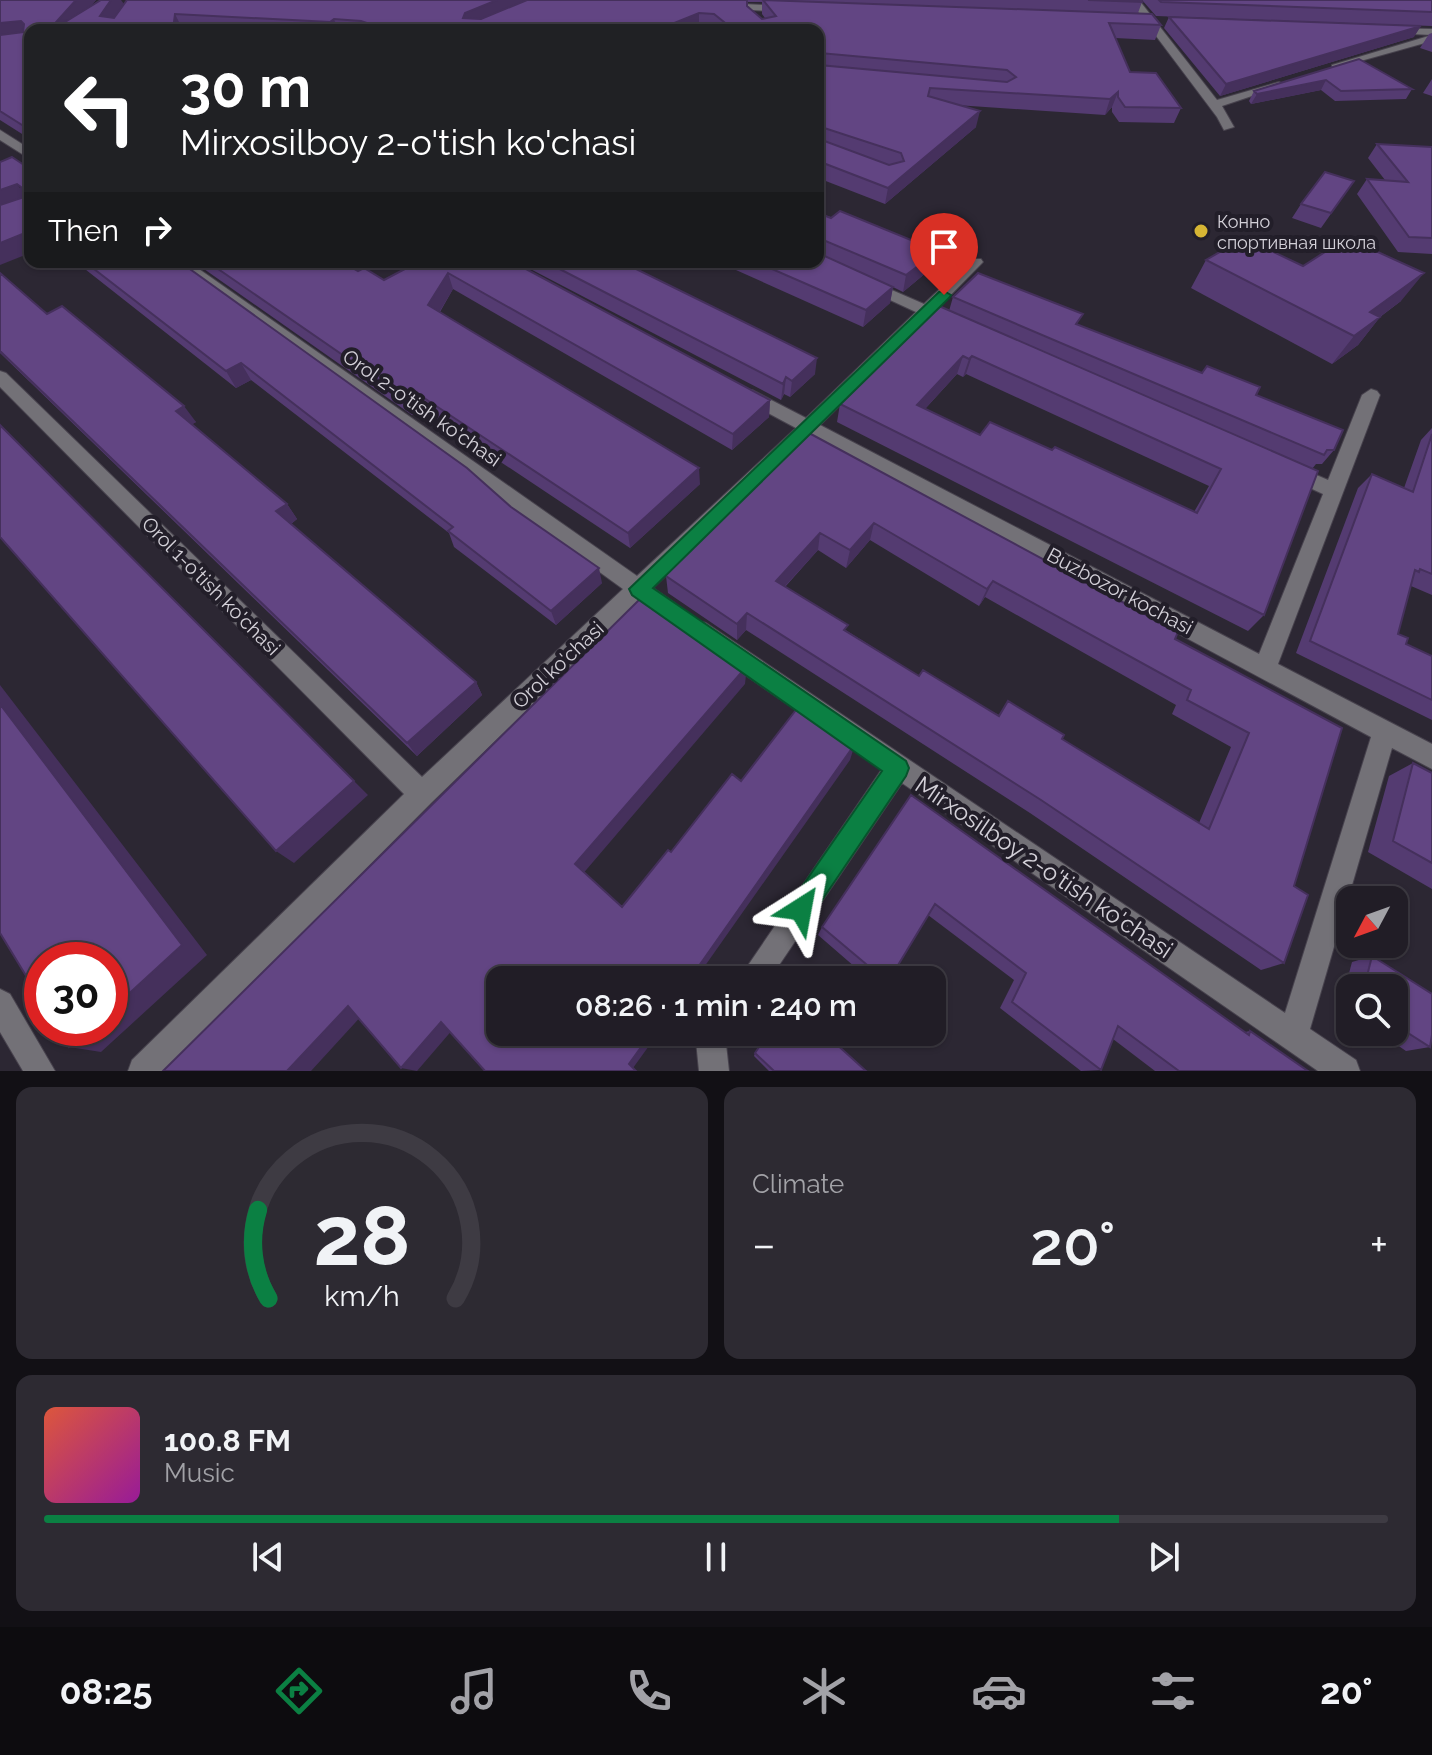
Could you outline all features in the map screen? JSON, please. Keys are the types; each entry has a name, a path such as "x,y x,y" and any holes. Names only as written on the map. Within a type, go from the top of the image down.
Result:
{"street":[{"path":"1134,0 1228,127"},
{"path":"716,6 755,13 802,9"},
{"path":"1133,21 1164,22"},
{"path":"1385,30 1432,32"},
{"path":"1330,69 1432,38"},
{"path":"1214,105 1287,82"},
{"path":"0,134 24,151"},
{"name":"Orol ko'chasi","path":"143,1071 422,794 928,312 976,262"},
{"path":"824,266 957,324"},
{"name":"Orol 2-o'tish ko'chasi","path":"187,268 639,589"},
{"name":"Orol 1-o'tish ko'chasi","path":"0,377 422,794"},
{"name":"Buzbozor kochasi","path":"724,382 1432,757"},
{"path":"1265,667 1371,395"},
{"path":"1275,464 1333,490"},
{"name":"Mirxosilboy 2-o'tish ko'chasi","path":"639,589 1345,1071"},
{"path":"1293,1035 1385,732"},
{"path":"762,966 898,768"},
{"path":"0,1004 40,1071"},
{"path":"712,1046 714,1071"}],"building":[{"path":"0,0 76,0 54,24 0,23"},
{"path":"101,0 111,0 100,16 114,18 127,0 497,0 465,13 463,18 481,19 527,0 747,0 747,6 762,19 776,16 763,0 1152,14 1161,25 1109,23 1130,72 1156,73 1181,108 1125,107 1118,92 1110,99 930,88 928,96 980,111 888,188 824,163 824,141 889,165 904,161 901,153 824,128 824,65 1007,82 1016,77 1007,70 824,53 824,24 726,24 714,14 699,13 672,24 370,24 334,19 330,22 175,14 174,24 62,24"},
{"path":"1088,0 1141,0 1142,2"},
{"path":"1159,0 1432,0 1432,12 1161,2"},
{"path":"1169,17 1421,26 1226,84"},
{"path":"24,24 24,126 0,111 0,35 23,32"},
{"path":"1359,59 1412,89 1341,91 1326,80 1257,94 1254,91"},
{"path":"1377,144 1432,147 1432,238 1409,237 1367,179 1408,182"},
{"path":"12,157 24,165 24,233 0,243 0,205 21,198 21,187 17,184 0,190 0,162"},
{"path":"1325,172 1354,181 1331,213 1301,204"},
{"path":"840,211 938,251 906,275 824,240 824,215 831,218"},
{"path":"1244,238 1303,266 1347,238 1424,273 1370,312 1380,317 1354,336 1206,260"},
{"path":"824,256 893,287 866,310 770,268 824,268"},
{"path":"93,268 188,268 467,468 511,507 599,568 551,611 448,531 453,527 241,363 226,371"},
{"path":"217,268 353,268 358,271 364,268 384,280 407,268 524,268 770,400 733,434 448,273 428,305 699,468 628,533 412,390 405,398"},
{"path":"558,268 634,268 817,358 792,381 786,377 783,384"},
{"path":"0,273 47,314 62,306 184,406 176,411 287,504 276,511 476,682 407,743 0,351"},
{"path":"978,273 1083,314 1076,324 1202,373 1207,366 1260,387 1256,395 1343,430 1334,450 1327,450 1324,455 953,297"},
{"path":"939,306 1318,471 1264,615 840,404","holes":["963,356 969,359 972,356 1221,469 1197,513 1055,447 1052,450 990,422 980,435 917,405"]},
{"path":"0,425 354,781 276,851 0,537"},
{"path":"809,433 1178,632 1175,639 1342,728 1294,886 1308,895 1284,963 1041,800 747,613 737,624 666,576","holes":["874,523 987,589 993,581 1191,690 1187,700 1249,733 1209,829 1062,739 1064,735 1008,701 999,716 923,670 919,676 844,630 848,625 776,581 820,533 850,550"]},
{"path":"1432,434 1432,574 1415,570 1398,634 1408,638 1406,644 1432,656 1432,700 1310,641 1372,474 1413,492"},
{"path":"647,592 719,641 716,645 747,666 575,864 622,907 668,850 671,852 732,774 741,781 799,706 855,744 699,966 486,966 486,1046 642,1046 629,1064 636,1071 485,1071 441,1022 401,1068 348,1006 287,1071 163,1071"},
{"path":"0,704 182,945 128,994 128,942 24,942 24,972 0,933"},
{"path":"1413,763 1432,773 1432,863 1393,841"},
{"path":"911,795 1249,1035 1250,1031 1308,1071 1179,1071 1118,1026 1101,1070 1012,1002 1026,973 935,904 897,966 868,966 822,927"},
{"path":"1372,958 1375,958 1400,974 1368,974"},
{"path":"1408,979 1432,994 1430,1047 1408,1033"},
{"path":"760,1046 838,1046 866,1071 774,1071 755,1053"}],"place":[{"name":"Конно спортивная школа","path":"1201,231"}],"route":[{"path":"801,909 898,768 639,589 944,295"}]}
